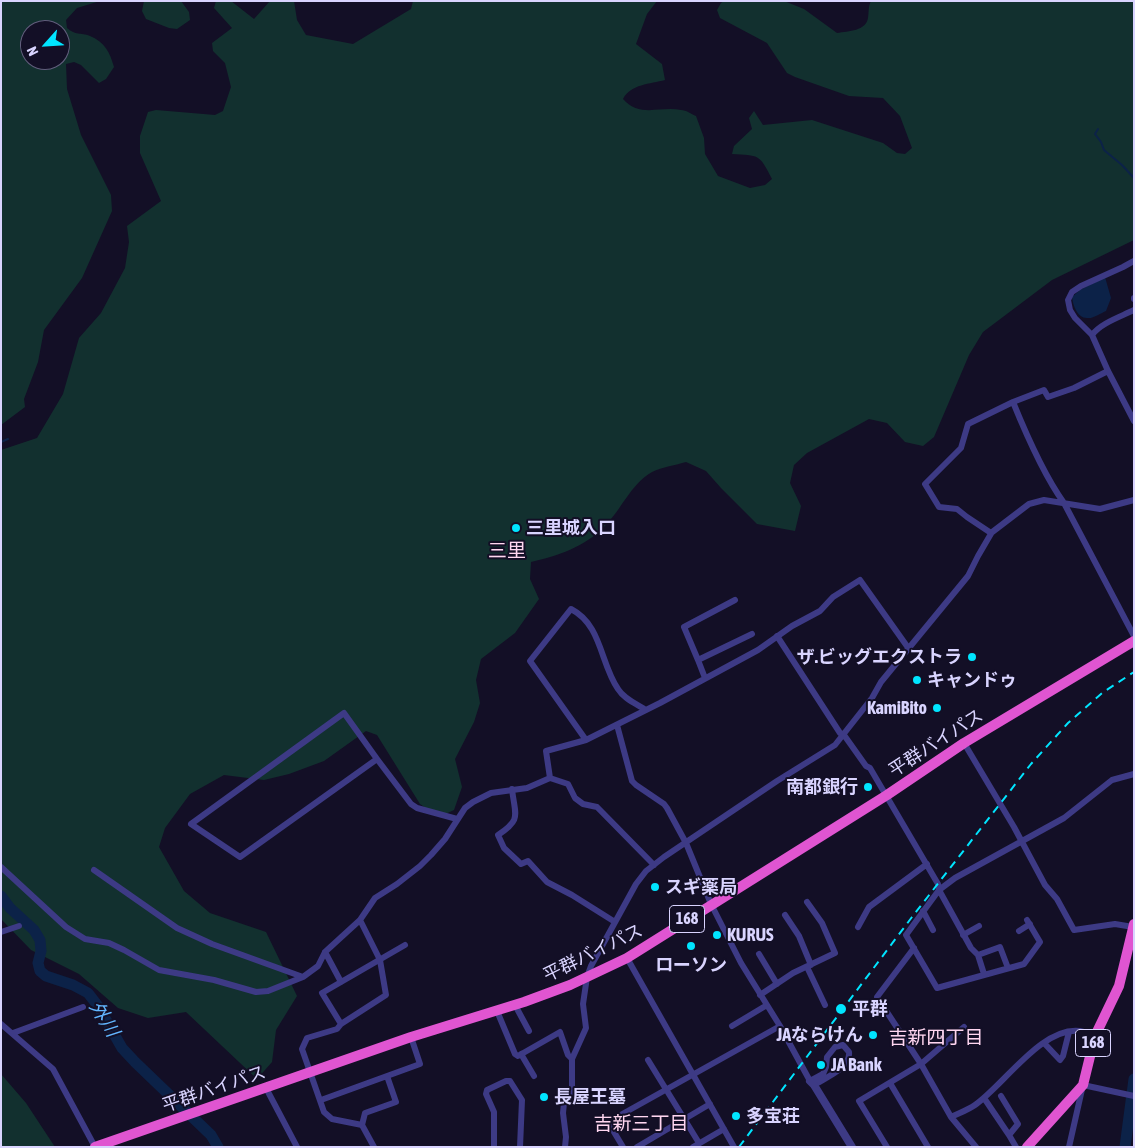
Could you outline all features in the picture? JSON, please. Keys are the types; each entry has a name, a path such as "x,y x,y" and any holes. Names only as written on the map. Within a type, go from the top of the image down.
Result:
{"highway":[{"name":"平群バイパス","path":"95,1147 411,1037 515,1005 587,978 626,958 887,795 964,742 1134,641"},
{"name":"168","path":"1027,1147 1083,1085 1095,1036 1119,986 1133,926"}],"street":[{"path":"1134,261 1094,279 1072,292 1068,300 1070,310 1075,318 1092,335 1134,421"},
{"path":"1092,335 1101,327 1134,310"},
{"path":"992,532 957,509 939,507 925,484 961,448 968,424 1013,402 1044,390 1048,397 1074,388 1108,371"},
{"path":"1013,402 1028,438 1134,636"},
{"path":"565,1147 564,1103 572,1092 572,1059 586,1028 583,1004 587,978 591,966 615,922 636,884 646,871 777,781 834,745 872,698 881,682 968,576 992,532 1029,504 1044,500 1100,509 1134,500"},
{"path":"550,778 546,751 586,740 758,650 792,626 820,611 832,597 860,580 909,649"},
{"path":"705,678 684,627 735,600"},
{"path":"586,740 530,660 571,609 589,625 600,645 608,670 618,690 646,710"},
{"path":"698,660 752,634"},
{"path":"778,636 840,733 844,735 866,766 870,768 887,795 938,884 939,890 963,935 971,948 978,954 984,974"},
{"path":"377,759 240,856 191,824 344,713 411,804 417,808 457,819"},
{"path":"617,725 632,781 664,804 686,843 711,904 741,964 852,1147"},
{"path":"964,742 1045,884 1057,899 1074,930 1115,924 1133,926"},
{"path":"1019,931 1028,922 1040,942 1024,964 937,988 906,934 939,890 955,878 1064,818 1112,780 1134,774"},
{"path":"1,867 66,927 85,939 109,943 159,970 214,980 256,992 268,990 303,977 318,966 325,952 360,920 375,898 397,884 431,855 445,839 465,808 491,793 527,788 550,778 568,784 575,798 583,804 597,807 654,864"},
{"path":"512,789 516,816 515,822 498,835 504,848 521,864 528,861 547,882 615,922"},
{"path":"858,927 869,907 927,864"},
{"path":"94,870 177,928 212,944 303,977"},
{"path":"760,995 835,953 822,923 807,902"},
{"path":"923,910 932,930"},
{"path":"785,915 799,936 825,1005"},
{"path":"360,920 380,960 386,995 336,1029 307,1038 302,1049 324,1112 332,1119 362,1125"},
{"path":"1,932 18,926"},
{"path":"963,935 979,926"},
{"path":"341,1024 322,993 405,945"},
{"path":"978,954 1000,947 1008,968"},
{"path":"914,948 877,997 921,1064 951,1117 976,1147"},
{"path":"325,952 341,982"},
{"path":"759,954 777,984"},
{"path":"626,958 734,1147"},
{"path":"515,1005 529,1031"},
{"path":"732,1026 767,1005"},
{"path":"13,1034 83,1007"},
{"path":"497,1011 514,1054 518,1056 560,1032 568,1055 572,1059"},
{"path":"1,1024 53,1069 95,1147"},
{"path":"623,1147 608,1122 780,1026"},
{"path":"887,1147 859,1101 921,1064 964,1027"},
{"path":"951,1117 975,1105 984,1098 1036,1048 1044,1043 1069,1032 1080,1031 1095,1036"},
{"path":"1044,1043 1060,1060 1063,1056 1069,1032"},
{"path":"321,1100 420,1064 411,1037"},
{"path":"843,1045 847,1048 850,1056 842,1068 812,1083 823,1074 827,1057 836,1047 843,1045"},
{"path":"521,1054 534,1076"},
{"path":"648,1060 684,1119 696,1145 724,1129"},
{"path":"374,1147 362,1125 365,1113 396,1102 387,1076"},
{"path":"494,1147 494,1112 486,1094 487,1090 510,1081 522,1100 520,1147"},
{"path":"890,1082 928,1147"},
{"path":"1069,1147 1083,1085 1134,1096"},
{"path":"266,1088 297,1147"},
{"path":"1001,1096 1018,1124 1009,1135"},
{"path":"984,1098 1016,1147"},
{"path":"637,1147 710,1104"}],"green space":[{"path":"1,1 100,1 77,8 66,20 20,20 20,70 66,70 67,89 81,135 111,195 112,211 82,278 44,330 38,362 24,399 25,407 1,425"},
{"path":"144,1 181,1 189,12 190,20 177,29 169,28 146,19 142,11"},
{"path":"216,1 231,1 254,19 270,1 294,1 297,20 306,35 353,44 411,9 413,1 657,1 647,14 636,44 662,64 665,80 636,87 626,94 623,99 629,105 643,110 683,110 696,116 704,138 705,154 718,176 750,188 765,185 772,179 761,160 753,156 732,154 734,146 752,129 749,118 754,111 763,125 812,120 883,143 897,153 905,154 912,148 900,116 883,98 849,96 787,73 767,43 720,18 717,10 724,1 784,1 804,9 837,33 856,30 864,26 867,22 871,1 1134,1 1134,240 1052,280 983,332 969,355 934,437 923,446 905,442 887,423 869,419 807,453 794,465 790,483 801,506 795,531 757,524 706,471 686,462 660,469 644,477 604,527 588,540 561,554 531,562 530,579 539,599 515,633 481,659 476,680 480,703 474,722 455,759 462,787 454,810 439,817 420,804 377,735 366,731 324,761 289,774 264,780 224,775 190,794 165,828 159,847 184,891 210,913 266,932 297,996 276,1030 272,1062 257,1079 186,1012 148,1018 118,1008 79,974 31,950 1,919 1,450 37,438 63,394 79,338 101,313 125,268 129,242 127,226 161,201 140,153 140,136 148,112 156,110 215,115 223,111 231,87 225,63 213,51 212,43 232,28 214,8"},
{"path":"70,30 100,41 109,53 114,67 106,79 99,83 81,65 74,62 70,63"},
{"path":"1,1074 26,1103 55,1147 1,1147"}],"water":[{"path":"1105,277 1111,298 1106,311 1092,318 1081,316 1075,307 1072,297 1080,290"}],"waterway":[{"path":"1098,129 1095,134 1104,150 1134,178"},
{"path":"1,442 8,439"},
{"name":"外川","path":"1,896 10,908 34,930 40,940 41,951 38,963 40,971 46,976 73,985 88,993 98,1006 122,1048 211,1135 218,1147"},
{"path":"1125,1147 1134,1079"}],"railway":[{"path":"739,1147 912,917 1031,764 1068,723 1102,693 1134,672"}],"place":[{"name":"三里城入口","path":"516,528"},
{"name":"ザ.ビッグエクストラ","path":"972,657"},
{"name":"キャンドゥ","path":"917,680"},
{"name":"KamiBito","path":"937,708"},
{"name":"南都銀行","path":"868,787"},
{"name":"スギ薬局","path":"655,887"},
{"name":"KURUS","path":"717,935"},
{"name":"ローソン","path":"691,946"},
{"name":"平群","path":"841,1009"},
{"name":"JAならけん","path":"873,1035"},
{"name":"JA Bank","path":"821,1065"},
{"name":"長屋王墓","path":"544,1097"},
{"name":"多宝荘","path":"736,1116"}],"district":[{"name":"三里","path":"507,551"},
{"name":"吉新四丁目","path":"936,1038"},
{"name":"吉新三丁目","path":"641,1124"}]}
